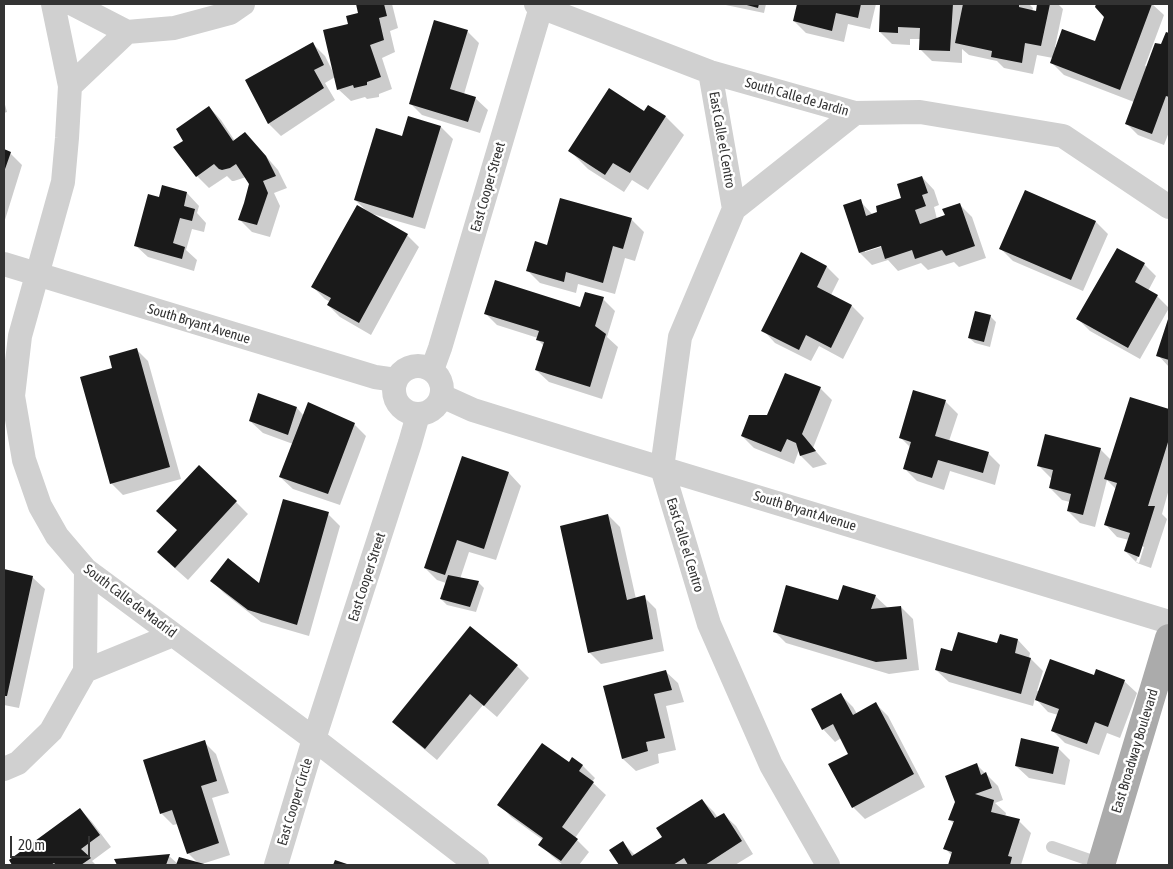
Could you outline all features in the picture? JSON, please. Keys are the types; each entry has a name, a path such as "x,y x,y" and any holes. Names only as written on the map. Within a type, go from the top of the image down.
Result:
{"main road":[{"name":"East Broadway Boulevard","path":"1101,865 1169,638"}],"street":[{"name":"South Calle de Madrid","path":"53,4 70,86 63,182 20,336 13,396 24,460 40,506 57,536 86,570 314,739 477,865"},
{"path":"72,4 127,32 174,28 230,13 243,4"},
{"name":"South Calle de Jardin","path":"540,5 710,72 855,113 920,112 1063,136 1169,208"},
{"name":"East Cooper Street","path":"432,370 540,5"},
{"path":"70,86 127,32"},
{"name":"East Calle el Centro","path":"710,72 734,209"},
{"name":"East Calle el Centro","path":"828,865 772,766 706,617 662,468 680,336 734,209 855,113"},
{"name":"South Bryant Avenue","path":"4,264 374,377 396,380"},
{"path":"414,366 422,366 432,370 441,380 442,396 439,404 433,410 418,415 403,410 394,396 396,380 400,374 407,368 414,366"},
{"name":"South Bryant Avenue","path":"442,396 473,410 1169,622"},
{"name":"East Cooper Street","path":"314,739 418,415"},
{"path":"4,769 18,763 51,731 84,671 86,570"},
{"path":"84,671 174,635"},
{"name":"East Cooper Circle","path":"276,865 314,739"}],"lane":[{"path":"1052,846 1101,865"}],"building":[{"path":"356,4 384,4 387,16 379,18 384,40 370,45 381,77 367,82 367,85 354,88 353,85 337,90 323,30 348,24 346,16 358,13"},
{"path":"743,4 759,4 758,8"},
{"path":"797,4 861,4 858,18 836,13 832,31 793,21"},
{"path":"880,4 953,4 950,51 919,50 920,28 898,27 898,33 879,32"},
{"path":"963,4 1019,4 1019,7 1036,11 1037,4 1050,4 1041,46 1025,43 1022,63 991,57 992,51 955,43"},
{"path":"1096,4 1152,4 1120,90 1050,63 1062,29 1095,41 1104,17 1095,7"},
{"path":"434,20 468,30 450,89 476,97 468,122 409,104"},
{"path":"1166,32 1169,33 1169,97 1166,96 1152,134 1125,124 1155,43 1161,44"},
{"path":"313,42 324,65 314,70 324,88 268,124 245,80"},
{"path":"609,88 644,111 648,105 666,116 630,173 613,163 605,175 568,151"},
{"path":"209,106 233,141 245,132 266,156 276,176 263,181 268,193 257,225 238,220 249,184 236,164 222,170 214,164 196,177 173,147 183,141 176,129"},
{"path":"408,116 441,126 413,218 354,200 376,128 402,136"},
{"path":"4,149 11,152 4,172"},
{"path":"922,176 928,193 922,195 926,206 915,210 920,224 945,215 942,209 960,203 975,246 946,256 942,250 915,259 912,250 885,259 881,246 859,253 843,205 861,199 866,216 877,212 876,206 901,198 897,184"},
{"path":"162,185 187,192 184,206 195,209 192,221 180,218 173,243 185,247 182,259 134,246 148,194 159,197"},
{"path":"1025,190 1096,221 1071,280 999,249"},
{"path":"560,198 632,218 623,249 613,246 603,283 566,272 564,282 526,271 535,241 547,245"},
{"path":"357,205 408,234 359,323 327,305 331,298 311,287"},
{"path":"1117,248 1145,263 1135,282 1158,295 1128,348 1076,319"},
{"path":"801,252 827,266 817,287 852,305 831,348 806,335 799,350 761,331"},
{"path":"495,280 580,307 585,292 604,297 595,326 606,334 590,387 535,370 544,342 536,340 539,331 484,314"},
{"path":"975,311 991,315 984,342 968,338"},
{"path":"1169,316 1169,360 1156,356"},
{"path":"137,348 170,467 110,484 80,377 112,368 109,356"},
{"path":"785,373 821,387 802,434 816,451 800,456 796,443 787,439 781,452 741,436 749,415 767,415"},
{"path":"913,390 946,400 935,436 989,452 983,473 938,460 932,478 903,469 911,442 899,438"},
{"path":"258,393 297,407 288,435 249,421"},
{"path":"1130,397 1169,409 1169,439 1148,506 1155,506 1139,557 1124,551 1130,533 1104,525 1117,483 1104,479"},
{"path":"308,402 355,423 328,494 279,477"},
{"path":"1045,434 1101,448 1083,515 1067,511 1071,494 1049,488 1053,470 1037,466"},
{"path":"462,456 509,472 484,549 457,540 445,575 424,568"},
{"path":"199,465 237,501 175,568 157,552 177,530 156,511"},
{"path":"283,499 329,512 297,625 248,610 210,581 228,558 259,583"},
{"path":"608,514 627,600 645,595 653,639 588,653 560,526"},
{"path":"4,569 33,576 7,696 4,696"},
{"path":"448,575 479,581 470,607 440,599"},
{"path":"786,585 838,600 843,585 876,595 871,609 901,606 907,659 876,662 773,632"},
{"path":"470,626 518,665 484,706 470,694 425,749 392,722"},
{"path":"958,632 997,643 1000,634 1018,639 1015,653 1031,658 1021,694 935,670 941,648 952,651"},
{"path":"1050,659 1094,675 1096,669 1125,680 1108,727 1095,722 1087,744 1051,731 1059,709 1035,700"},
{"path":"666,670 672,690 654,694 665,738 646,742 648,751 622,759 603,686"},
{"path":"841,693 853,715 876,702 914,774 852,808 828,764 848,754 833,724 822,730 811,709"},
{"path":"1021,738 1059,747 1053,774 1015,766"},
{"path":"205,740 217,781 201,786 219,843 187,854 172,810 160,814 143,760"},
{"path":"542,743 569,762 572,757 583,765 579,771 594,782 562,827 578,839 561,861 538,845 543,838 497,805"},
{"path":"977,763 981,775 986,772 992,788 975,794 994,800 991,812 1020,819 1008,856 1012,857 1010,865 948,865 952,852 943,849 954,821 948,820 955,802 945,776"},
{"path":"702,799 715,818 724,813 742,841 705,865 688,865 684,858 673,865 619,865 609,850 623,841 632,856 662,837 656,828"},
{"path":"80,808 100,835 81,849 91,858 81,865 56,865 54,863 51,865 12,865 9,860"},
{"path":"170,854 166,865 117,865 114,859"},
{"path":"179,857 208,865 176,865"},
{"path":"335,860 350,865 333,865"}]}
